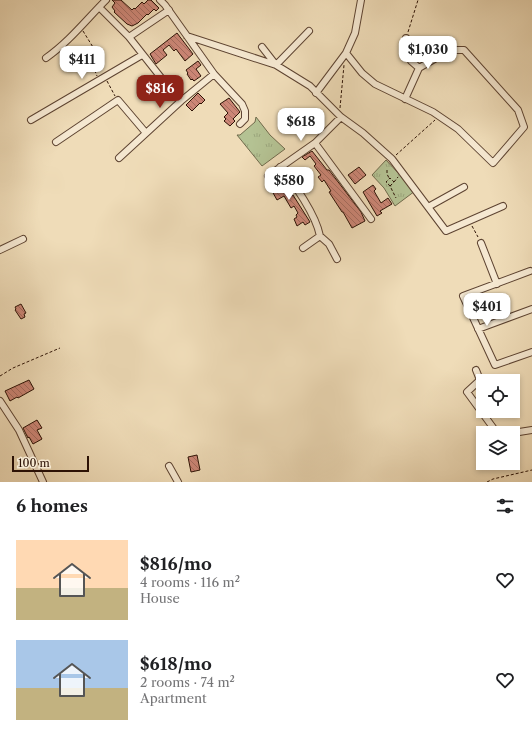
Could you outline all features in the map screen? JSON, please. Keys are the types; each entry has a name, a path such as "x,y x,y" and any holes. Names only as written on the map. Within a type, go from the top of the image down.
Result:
{"street":[{"path":"46,58 58,50 106,0"},
{"path":"160,0 165,4 214,74 242,104 245,111 245,118 240,124"},
{"path":"316,93 346,54 355,33 361,0"},
{"path":"99,7 129,37 170,89 182,101"},
{"path":"129,37 169,10"},
{"path":"276,65 309,31"},
{"path":"187,36 276,65 310,86 340,116 363,133 392,158 446,231 503,206"},
{"path":"406,38 405,49 411,60 419,68"},
{"path":"262,47 276,65"},
{"path":"346,54 362,73 375,84 440,117 458,129 493,163 524,127 518,110 464,50 450,50 419,68 405,99"},
{"path":"31,120 142,55"},
{"path":"119,158 214,74"},
{"path":"56,142 118,100 146,133"},
{"path":"268,176 315,143 340,116"},
{"path":"315,143 371,219"},
{"path":"280,167 289,178 316,222 320,236 329,244 337,259"},
{"path":"428,207 464,187"},
{"path":"303,248 320,236"},
{"path":"0,250 23,240"},
{"path":"481,243 496,284"},
{"path":"530,271 463,296 495,365 532,352"},
{"path":"478,329 532,309"},
{"path":"476,370 480,380 467,392 492,426"},
{"path":"1,405 19,430 43,482"},
{"path":"520,432 532,430"},
{"path":"169,466 178,482"}],"path":[{"path":"406,38 418,0"},
{"path":"81,27 96,52 91,61 98,81"},
{"path":"340,116 346,54"},
{"path":"105,77 118,100"},
{"path":"392,158 440,117"},
{"path":"387,170 387,174 394,182 390,186"},
{"path":"390,178 386,182 390,186 396,198"},
{"path":"470,221 481,243"},
{"path":"0,376 13,368 60,348"},
{"path":"487,482 532,470"}],"green space":[{"path":"256,117 270,135 285,149 262,166 237,135 240,135 255,122"},
{"path":"386,160 415,191 395,206 384,188 372,175"}],"building":[{"path":"112,0 121,0 132,10 142,2 144,4 148,0 151,0 159,8 156,11 154,9 138,23 132,26 127,24 114,12 115,11 112,7 115,3"},
{"path":"177,33 193,54 185,61 176,49 174,51 169,45 163,50 167,55 156,64 150,54"},
{"path":"198,61 201,65 196,69 201,76 194,81 192,79 191,80 186,70"},
{"path":"198,93 205,100 192,111 186,105"},
{"path":"229,98 240,112 233,119 235,121 230,126 224,121 226,119 224,117 228,113 220,104"},
{"path":"312,151 327,170 329,170 361,212 365,221 352,228 329,192 331,191 324,180 322,182 318,177 321,175 314,166 316,164 310,156 305,160 302,157"},
{"path":"359,167 366,175 355,184 348,175"},
{"path":"279,177 291,196 293,195 310,222 305,225 303,222 297,226 294,219 297,217 296,215 298,213 294,206 291,208 284,196 277,200 272,191 275,190 271,182"},
{"path":"373,185 376,189 374,191 381,203 388,198 392,204 380,211 382,213 377,216 363,192"},
{"path":"21,304 26,313 24,314 25,317 21,319 15,310 15,307"},
{"path":"29,380 34,389 10,401 5,391"},
{"path":"37,420 42,428 37,430 42,439 33,444 23,428"},
{"path":"197,455 200,470 191,472 188,457"}]}
